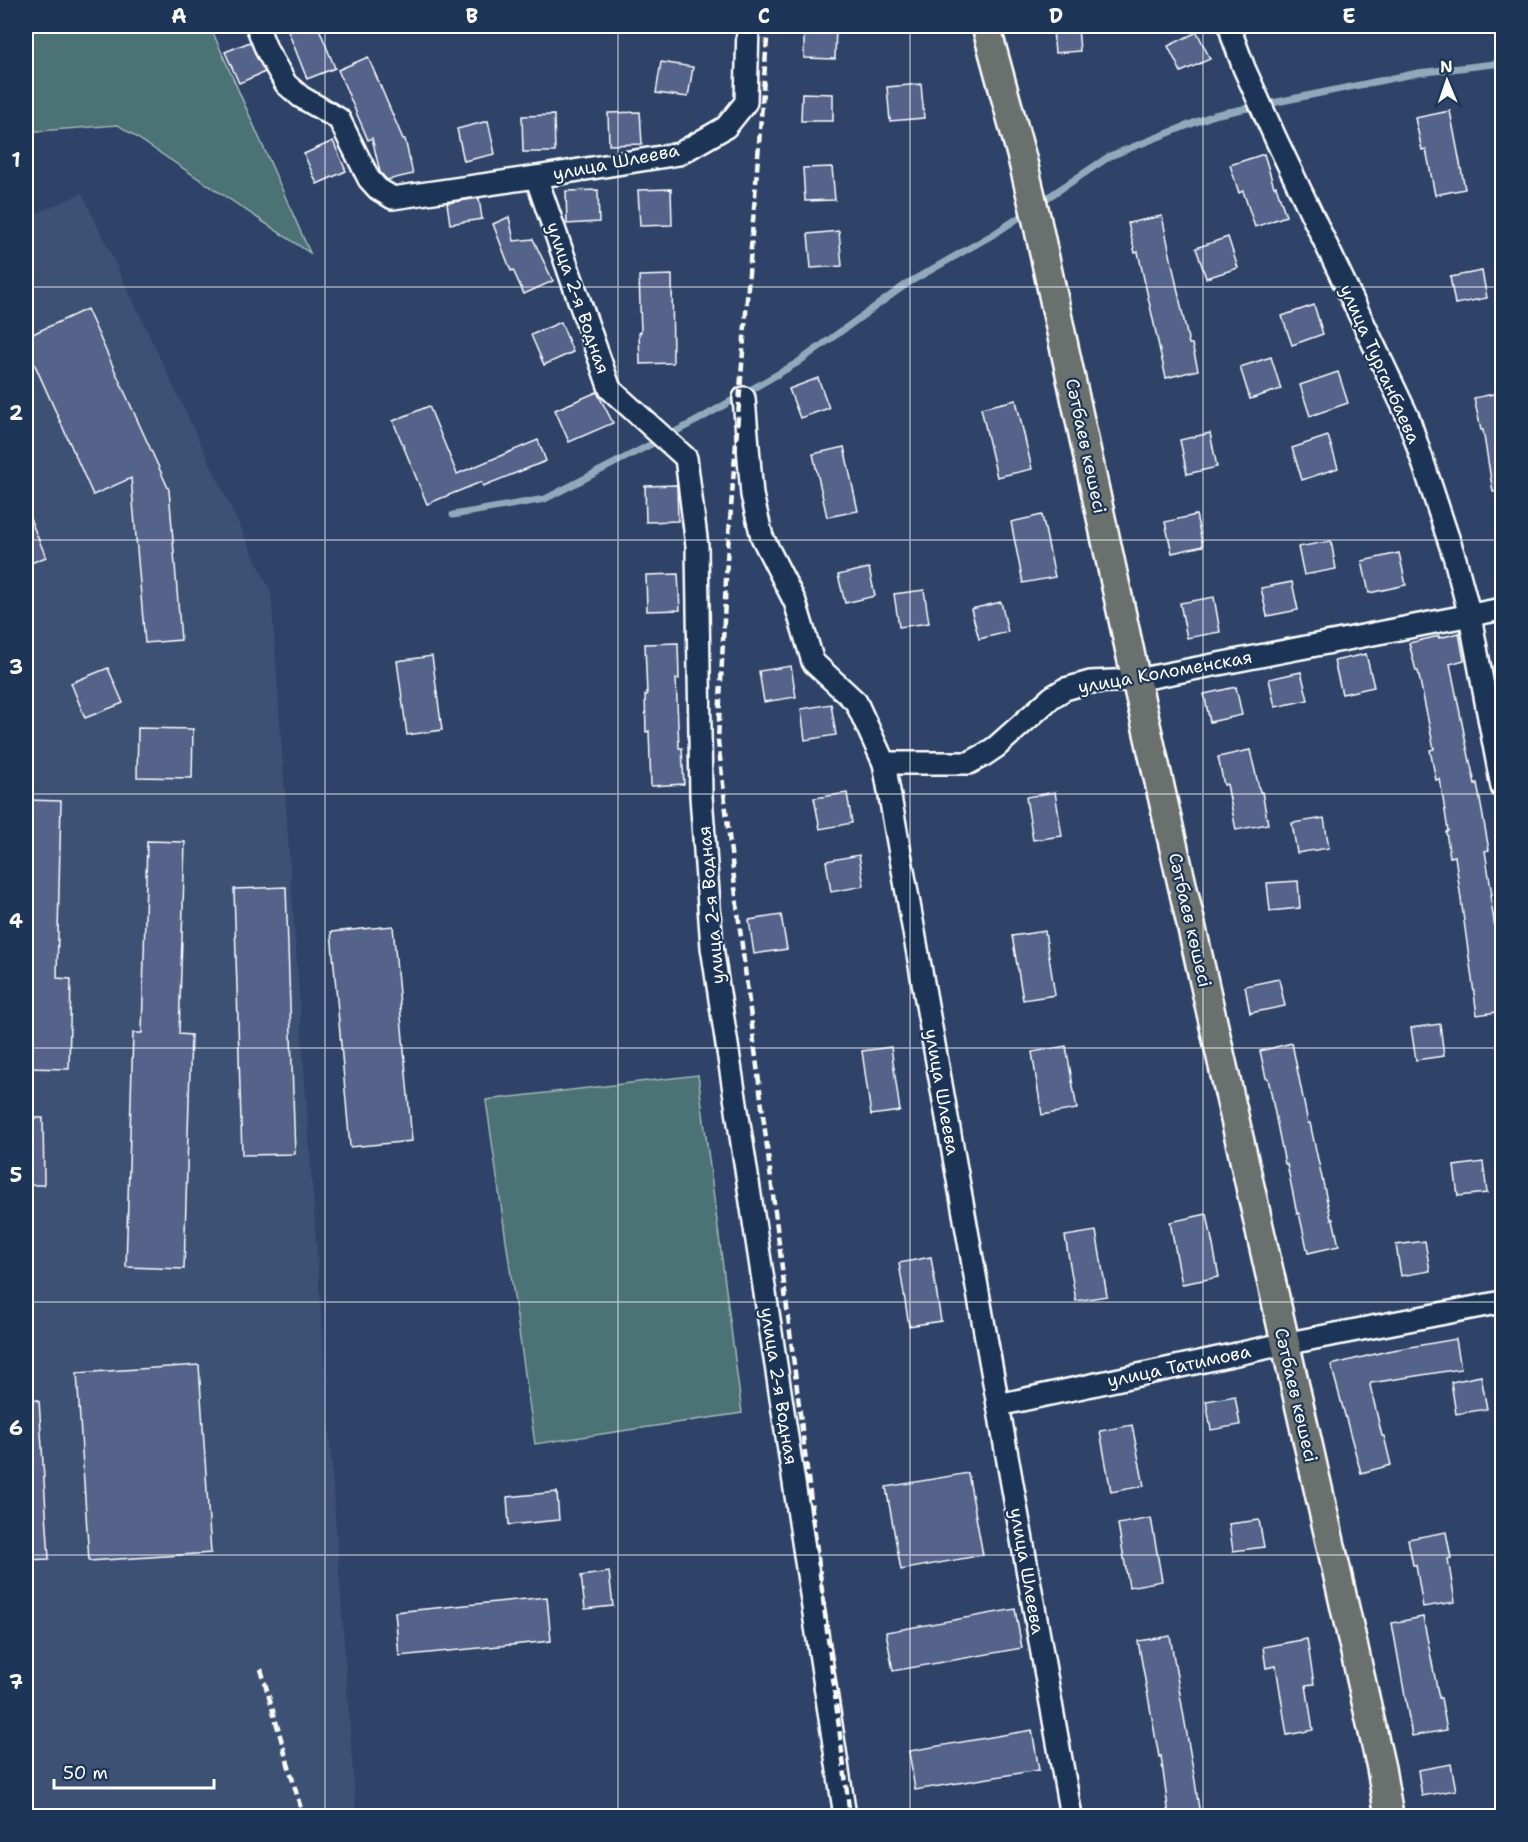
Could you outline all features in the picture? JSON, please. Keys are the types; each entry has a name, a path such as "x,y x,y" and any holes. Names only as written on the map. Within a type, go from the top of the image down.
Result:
{"main road":[{"name":"Сәтбаев көшесі","path":"986,26 1037,221 1136,680 1378,1757 1389,1816"}],"street":[{"path":"257,26 267,51 286,84 301,97 339,119 369,179 378,189 393,198 536,177"},
{"name":"улица Шлеева","path":"536,177 679,154 726,127 746,102 748,26"},
{"name":"улица Турганбаева","path":"1230,26 1244,68 1275,137 1408,417 1455,559 1470,616 1503,787"},
{"name":"улица 2-я Водная","path":"536,177 610,390 686,458 697,546 701,796 712,946 845,1816"},
{"name":"улица Шлеева","path":"744,398 752,495 762,537 795,602 813,662 856,702 884,763 1071,1816"},
{"name":"улица Коломенская","path":"884,763 969,763 996,747 1052,697 1065,689 1090,682 1136,680 1503,609"},
{"name":"улица Татимова","path":"998,1405 1284,1344 1503,1302"}],"shaded area":[{"path":"82,193 271,592 356,1816 26,1816 26,218"}],"green space":[{"path":"26,26 210,26 310,253 118,125 26,132"},
{"path":"698,1075 742,1413 535,1444 486,1100"}],"building":[{"path":"286,26 318,26 335,68 307,79"},
{"path":"804,26 836,26 835,59 804,58"},
{"path":"1078,27 1080,51 1055,53 1053,30"},
{"path":"1197,32 1210,59 1181,72 1168,46"},
{"path":"250,42 265,72 239,83 225,52"},
{"path":"368,57 403,139 405,139 413,174 387,180 380,172 372,138 368,140 338,70"},
{"path":"661,62 693,67 688,97 656,93"},
{"path":"921,84 924,118 890,121 887,87"},
{"path":"802,93 833,94 833,121 801,121"},
{"path":"1450,111 1465,189 1435,195 1426,149 1422,150 1415,118"},
{"path":"640,112 642,144 609,145 608,113"},
{"path":"554,115 555,152 523,152 522,116"},
{"path":"488,121 495,154 464,161 457,129"},
{"path":"333,141 346,171 317,184 304,154"},
{"path":"1264,154 1286,216 1255,227 1243,191 1239,193 1230,165"},
{"path":"832,167 835,200 805,201 803,168"},
{"path":"671,189 672,225 640,226 638,190"},
{"path":"598,190 599,222 567,224 566,191"},
{"path":"479,198 482,219 450,224 447,203"},
{"path":"1162,216 1189,344 1192,344 1198,370 1166,378 1138,252 1135,253 1128,223"},
{"path":"509,217 514,241 533,239 553,281 524,294 513,270 511,271 493,224"},
{"path":"839,231 842,266 811,268 808,234"},
{"path":"1228,237 1238,268 1206,278 1196,248"},
{"path":"1482,271 1487,298 1455,304 1450,277"},
{"path":"672,275 673,363 640,364 639,276"},
{"path":"1314,305 1323,334 1292,345 1282,316"},
{"path":"87,309 169,490 181,640 145,643 131,478 93,495 26,345 26,337"},
{"path":"561,322 573,352 544,365 531,335"},
{"path":"1271,357 1281,389 1250,399 1240,367"},
{"path":"1338,372 1348,403 1310,416 1300,385"},
{"path":"818,378 829,408 800,418 789,389"},
{"path":"597,392 613,423 569,442 555,410"},
{"path":"1503,392 1503,491 1493,492 1483,430 1481,430 1474,398"},
{"path":"1016,400 1032,469 997,477 981,408"},
{"path":"429,406 457,474 538,440 546,461 483,486 481,482 427,504 393,421"},
{"path":"1210,433 1217,467 1187,474 1180,440"},
{"path":"1328,436 1338,468 1302,480 1292,448"},
{"path":"844,447 858,511 827,517 813,454"},
{"path":"677,485 678,521 646,522 645,486"},
{"path":"26,509 46,557 26,565"},
{"path":"1042,515 1055,577 1023,583 1011,522"},
{"path":"1196,515 1203,546 1172,553 1165,522"},
{"path":"1331,541 1336,569 1304,575 1298,547"},
{"path":"1399,553 1406,585 1369,593 1362,561"},
{"path":"869,568 875,596 845,603 838,575"},
{"path":"678,574 680,610 647,611 646,575"},
{"path":"1292,582 1298,610 1267,616 1261,588"},
{"path":"924,590 929,623 899,627 894,594"},
{"path":"1214,597 1220,632 1187,638 1180,603"},
{"path":"1001,602 1008,632 979,639 971,609"},
{"path":"1459,633 1464,660 1450,664 1475,784 1477,783 1489,850 1485,851 1503,979 1503,1011 1477,1015 1455,856 1450,857 1440,779 1436,780 1430,750 1434,749 1418,671 1416,671 1409,643"},
{"path":"678,643 679,679 676,679 679,748 682,748 684,784 651,786 649,731 646,732 645,644"},
{"path":"1366,654 1374,687 1342,694 1334,661"},
{"path":"432,656 442,730 407,735 397,661"},
{"path":"791,666 796,697 764,702 759,671"},
{"path":"108,668 123,703 85,718 71,683"},
{"path":"1301,672 1308,700 1275,707 1269,679"},
{"path":"1236,687 1242,715 1210,722 1204,694"},
{"path":"831,704 836,735 805,740 801,709"},
{"path":"138,728 193,729 192,778 137,777"},
{"path":"1250,750 1268,824 1236,830 1227,784 1224,785 1218,757"},
{"path":"1055,792 1062,836 1033,840 1026,797"},
{"path":"847,793 852,823 820,829 814,798"},
{"path":"26,800 61,801 57,978 71,979 69,1069 26,1068"},
{"path":"1324,818 1329,848 1297,853 1292,823"},
{"path":"147,841 185,842 179,1034 191,1035 184,1269 126,1267 133,1033 142,1033"},
{"path":"859,855 864,886 831,892 826,861"},
{"path":"1298,881 1300,908 1270,911 1267,883"},
{"path":"286,887 295,1154 242,1155 234,889"},
{"path":"781,915 787,949 754,954 749,920"},
{"path":"393,926 412,1141 350,1147 331,932"},
{"path":"1045,931 1055,995 1023,1000 1012,936"},
{"path":"1279,979 1285,1006 1250,1013 1245,986"},
{"path":"1440,1024 1444,1056 1416,1060 1411,1028"},
{"path":"1292,1043 1308,1123 1310,1123 1339,1246 1308,1253 1287,1164 1285,1164 1268,1078 1266,1078 1260,1051"},
{"path":"1066,1046 1077,1109 1042,1115 1032,1052"},
{"path":"891,1047 900,1111 871,1115 862,1051"},
{"path":"26,1118 43,1118 44,1185 26,1185"},
{"path":"1483,1162 1487,1193 1458,1196 1454,1166"},
{"path":"1207,1214 1219,1277 1182,1284 1170,1222"},
{"path":"1096,1231 1107,1296 1076,1301 1065,1236"},
{"path":"1425,1241 1430,1271 1401,1276 1396,1245"},
{"path":"931,1257 941,1321 909,1326 899,1263"},
{"path":"1456,1339 1461,1369 1371,1383 1382,1436 1384,1436 1391,1465 1361,1473 1331,1365 1387,1351"},
{"path":"199,1365 211,1553 89,1561 77,1373"},
{"path":"1481,1376 1487,1409 1456,1414 1451,1382"},
{"path":"1235,1396 1240,1425 1211,1430 1206,1401"},
{"path":"39,1400 49,1559 26,1560 26,1401"},
{"path":"1132,1425 1144,1486 1111,1492 1100,1431"},
{"path":"968,1473 983,1555 901,1570 886,1487"},
{"path":"557,1492 559,1520 509,1525 507,1497"},
{"path":"1151,1518 1162,1581 1129,1587 1118,1524"},
{"path":"1259,1520 1264,1547 1233,1551 1229,1524"},
{"path":"1446,1532 1455,1602 1423,1607 1416,1565 1413,1565 1408,1539"},
{"path":"609,1572 613,1606 585,1609 581,1576"},
{"path":"547,1597 551,1641 399,1656 395,1612"},
{"path":"1015,1609 1022,1648 893,1671 886,1632"},
{"path":"1423,1617 1447,1730 1412,1736 1392,1623"},
{"path":"1170,1636 1200,1816 1169,1816 1161,1756 1159,1757 1138,1641"},
{"path":"1307,1639 1314,1684 1306,1685 1313,1730 1287,1735 1276,1666 1266,1668 1263,1647"},
{"path":"1032,1730 1039,1770 915,1790 909,1751"},
{"path":"1451,1764 1456,1790 1422,1796 1418,1770"}],"waterway":[{"path":"1038,204 1110,156 1214,115 1418,73 1502,63"},
{"path":"453,515 545,499 698,420 797,363 908,283 994,234 1029,211"}],"railway":[{"path":"768,26 727,560 718,741 850,1816"},
{"path":"261,1669 303,1816"}]}
